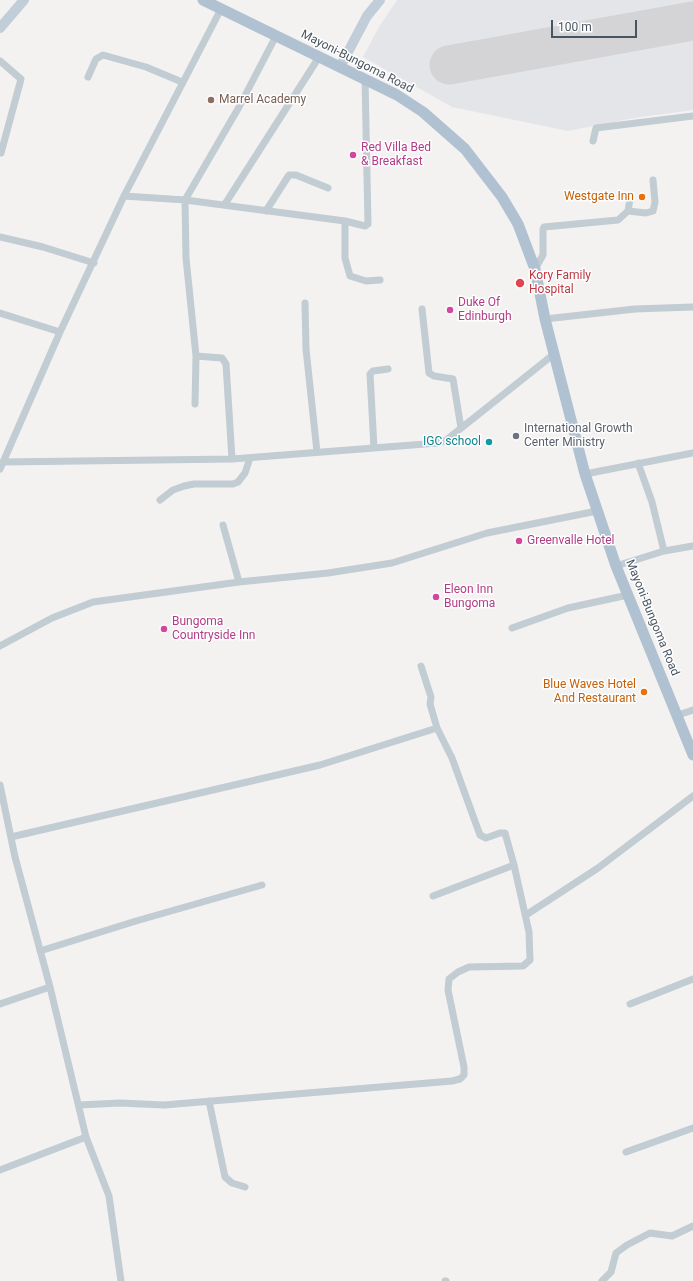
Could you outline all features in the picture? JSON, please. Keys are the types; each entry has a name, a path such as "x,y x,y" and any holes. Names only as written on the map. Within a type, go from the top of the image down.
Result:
{"main road":[{"name":"Mayoni-Bungoma Road","path":"203,0 340,66 396,95 423,112 465,149 502,197 518,224 535,269 545,319 585,474 597,511 616,566 678,715 693,755"}],"street":[{"path":"0,28 24,0"},
{"path":"340,66 367,16 380,0"},
{"path":"221,9 124,196 94,264 60,332 1,466 232,459 442,442 554,354"},
{"path":"195,404 196,356 186,258 186,200 239,107 276,36"},
{"path":"88,77 96,59 103,54 146,67 182,82"},
{"path":"225,204 319,57"},
{"path":"0,61 21,79 1,153"},
{"path":"124,196 225,204 345,221 365,226 369,222 365,79"},
{"path":"593,140 596,128 693,116"},
{"path":"266,211 289,175 296,175 328,188"},
{"path":"628,211 646,213 653,211 655,202 654,180"},
{"path":"535,269 543,255 542,229 544,227 618,220 628,211 630,198"},
{"path":"345,221 345,258 350,276 366,281 380,280"},
{"path":"0,237 43,247 94,264"},
{"path":"305,303 306,349 317,452"},
{"path":"545,319 635,309 693,307"},
{"path":"422,309 429,373 431,376 453,379 461,428"},
{"path":"0,312 60,332"},
{"path":"196,356 222,358 226,364 232,459"},
{"path":"374,448 370,374 374,371 388,369"},
{"path":"585,474 693,453"},
{"path":"160,500 173,490 189,485 233,484 238,482 245,473 250,458"},
{"path":"638,463 652,502 664,551"},
{"path":"0,646 52,618 93,602 239,582 328,573 392,563 487,532 597,511"},
{"path":"223,525 239,582"},
{"path":"616,566 664,551 693,546"},
{"path":"512,628 568,608 628,595"},
{"path":"79,1105 120,1103 164,1105 452,1082 460,1079 464,1075 448,983 452,975 469,968 527,964 531,956 526,915 506,833 500,833 486,838 480,835 452,758 437,728 430,704 431,697 421,666"},
{"path":"678,715 693,710"},
{"path":"11,837 320,765 437,728"},
{"path":"0,785 11,837 50,987 86,1138 108,1196 121,1281"},
{"path":"526,915 598,868 693,796"},
{"path":"433,896 514,865"},
{"path":"40,951 136,921 262,885"},
{"path":"630,1004 693,979"},
{"path":"0,1004 50,987"},
{"path":"209,1101 225,1177 232,1183 245,1187"},
{"path":"626,1152 693,1128"},
{"path":"0,1170 86,1138"},
{"path":"602,1281 611,1272 616,1253 627,1245 650,1233 672,1236 693,1226"}],"shaded area":[{"path":"397,0 693,0 693,110 634,118 568,131 452,107 363,57 379,27"}],"runway":[{"path":"449,65 693,21"}],"place":[{"name":"Marrel Academy","path":"211,100"},
{"name":"Red Villa Bed & Breakfast","path":"353,155"},
{"name":"Westgate Inn","path":"642,197"},
{"name":"Kory Family Hospital","path":"520,283"},
{"name":"Duke Of Edinburgh","path":"450,310"},
{"name":"International Growth Center Ministry","path":"516,436"},
{"name":"IGC school","path":"489,442"},
{"name":"Greenvalle Hotel","path":"519,541"},
{"name":"Eleon Inn Bungoma","path":"436,597"},
{"name":"Bungoma Countryside Inn","path":"164,629"},
{"name":"Blue Waves Hotel And Restaurant","path":"644,692"}]}
